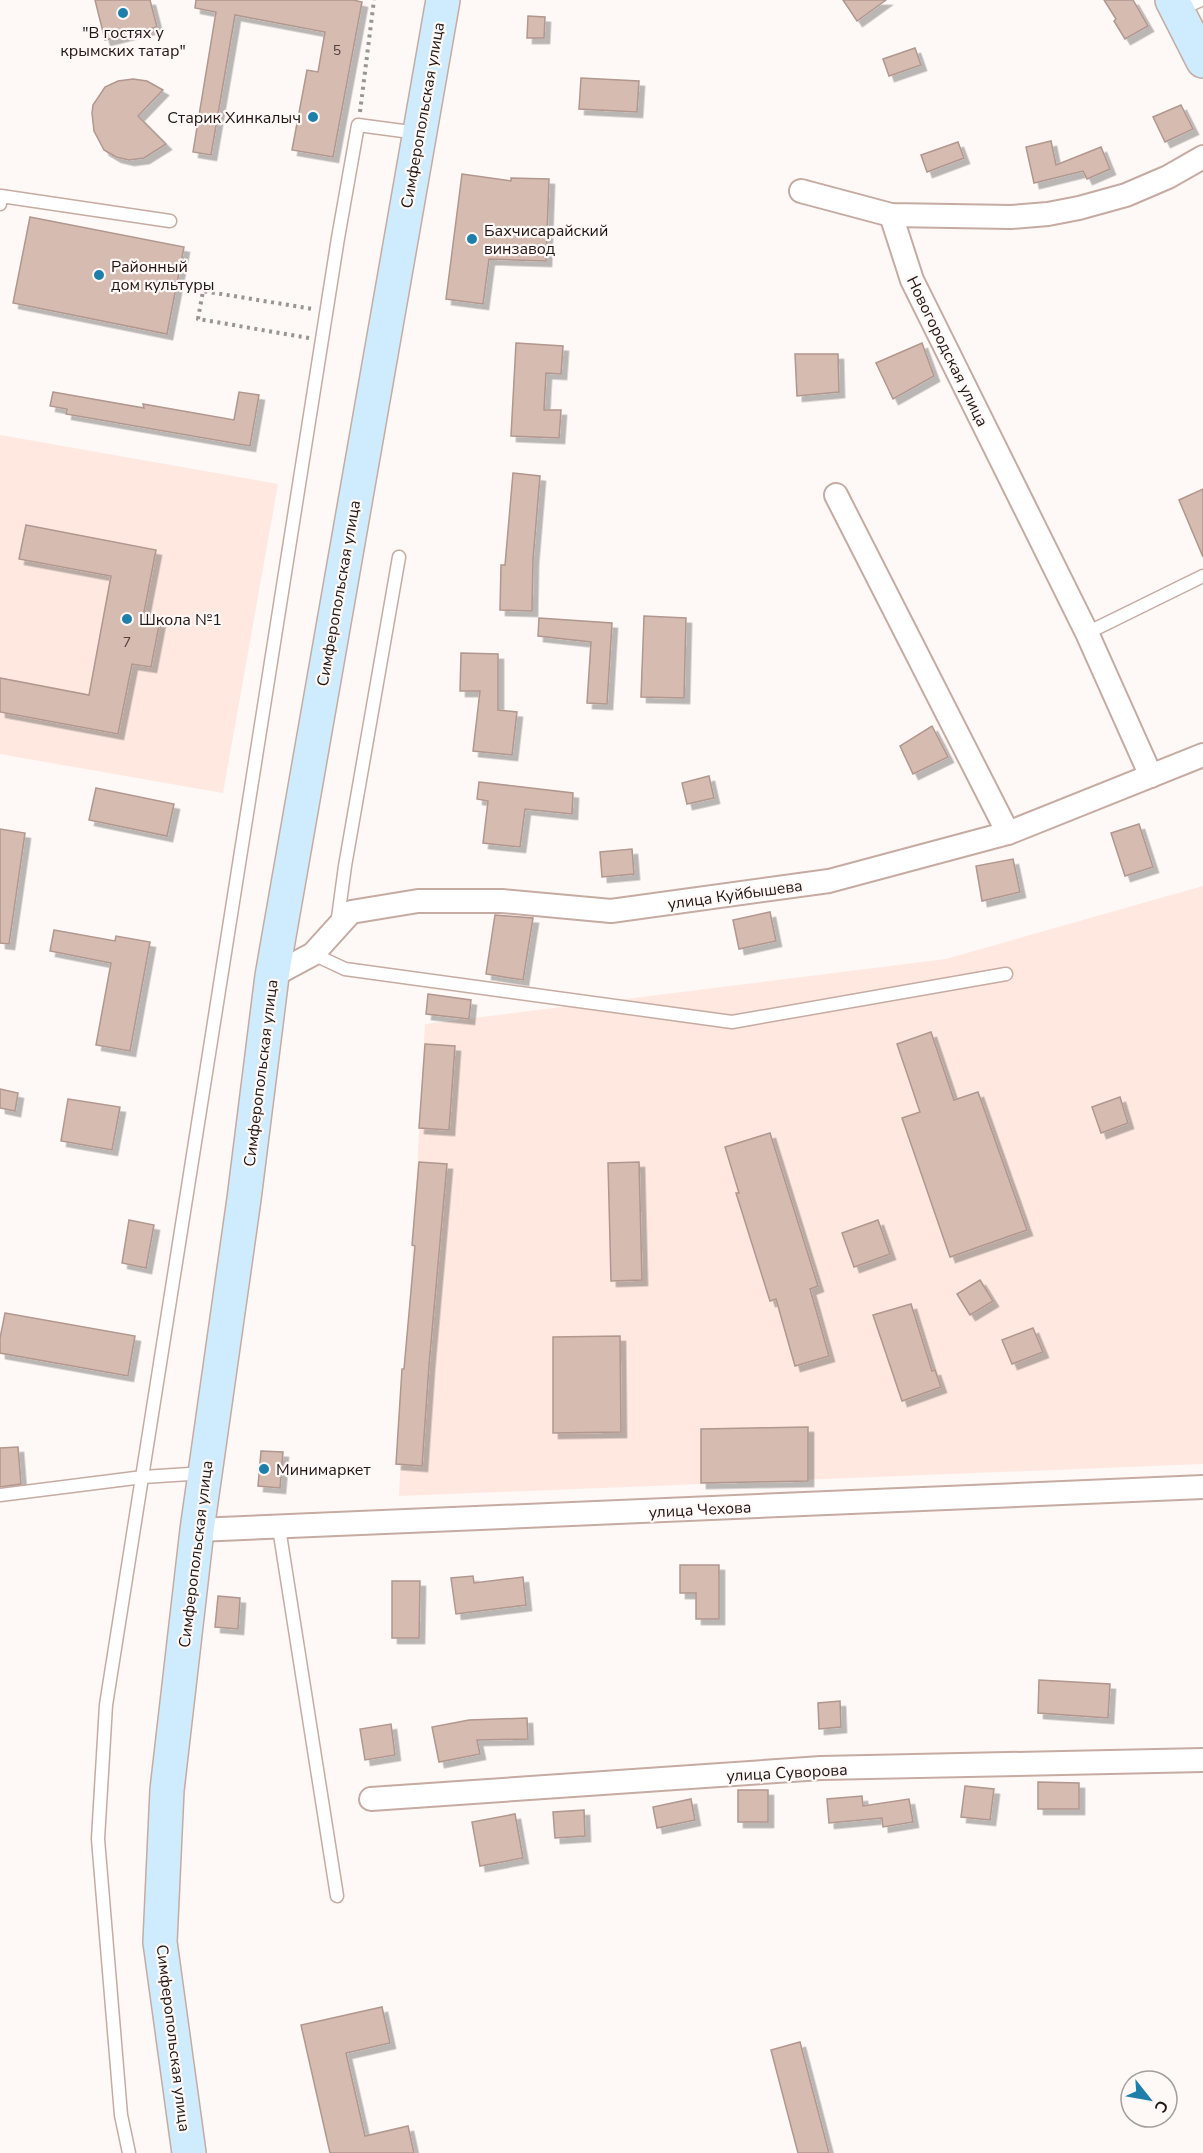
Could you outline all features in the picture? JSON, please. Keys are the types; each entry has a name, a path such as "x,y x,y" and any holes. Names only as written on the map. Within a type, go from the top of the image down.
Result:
{"main road":[{"name":"Симферопольская улица","path":"189,2153 160,1942 166,1790 197,1530 272,976 443,0"},
{"path":"1184,4 1203,61"}],"street":[{"path":"801,191 891,215 1011,217 1048,214 1126,195 1168,177 1203,157"},
{"name":"Новогородская улица","path":"891,215 912,280 1088,633 1151,776"},
{"path":"836,495 1008,833"},
{"name":"улица Куйбышева","path":"272,976 313,954 351,912 418,901 502,901 611,911 829,881 1008,833 1203,755"},
{"name":"улица Чехова","path":"197,1530 1203,1487"},
{"name":"улица Суворова","path":"371,1799 821,1768 1203,1760"}],"lane":[{"path":"129,2153 121,2115 98,1839 106,1705 358,125 418,133"},
{"path":"0,204 1,196 170,221"},
{"path":"336,929 399,557"},
{"path":"1088,633 1203,576"},
{"path":"313,954 345,969 732,1022 1006,974"},
{"path":"0,1495 143,1477 206,1473"},
{"path":"279,1528 337,1896"}],"path":[{"path":"358,125 374,0"},
{"path":"322,340 198,319 203,291 327,311"}],"shaded area":[{"name":"Школа №1","path":"0,435 278,484 223,793 0,754"},
{"path":"1203,886 1203,1464 399,1496 425,1024 946,959"}],"building":[{"path":"95,0 150,0 157,27 105,40"},
{"path":"196,0 353,0 362,2 333,157 292,150 307,70 318,72 325,32 235,15 211,155 193,152 216,12 195,8"},
{"path":"843,0 886,0 857,21"},
{"path":"1104,0 1133,0 1148,26 1125,39"},
{"path":"528,16 545,17 544,38 527,38"},
{"path":"915,48 921,65 889,76 883,59"},
{"path":"581,78 639,81 637,112 579,109"},
{"path":"133,79 147,81 163,90 138,116 166,144 144,158 129,160 116,157 104,150 94,131 92,113 93,105 105,87 118,81"},
{"path":"1181,105 1193,129 1165,142 1153,117"},
{"path":"1051,141 1056,165 1101,147 1110,169 1087,179 1083,171 1034,183 1026,147"},
{"path":"958,142 964,158 927,172 921,155"},
{"path":"462,174 511,181 511,178 549,179 546,261 489,259 483,304 446,299"},
{"name":"Районный дом культуры","path":"30,217 184,247 167,334 13,303"},
{"path":"516,343 563,346 561,374 546,373 544,410 561,410 559,438 511,436"},
{"path":"922,343 934,376 893,399 876,363"},
{"path":"795,354 838,354 839,392 797,396"},
{"path":"53,392 144,408 143,404 234,420 239,392 259,395 250,446 66,414 67,409 50,406"},
{"path":"513,473 540,476 533,559 532,611 500,610 501,565 505,565"},
{"path":"1203,489 1203,557 1179,500"},
{"path":"26,525 156,550 143,617 160,620 151,667 132,664 118,734 0,712 0,678 89,695 111,576 19,559"},
{"path":"644,616 686,618 684,698 641,697"},
{"path":"539,618 612,623 607,704 587,703 591,642 538,636"},
{"path":"461,653 498,654 498,710 517,712 512,755 473,751 480,691 460,691"},
{"path":"932,726 948,757 913,774 900,746"},
{"path":"709,776 714,798 687,804 682,783"},
{"path":"479,782 573,793 572,814 525,809 520,847 483,843 488,801 477,799"},
{"path":"96,788 174,804 167,836 89,820"},
{"path":"1139,824 1153,867 1125,876 1111,833"},
{"path":"0,829 25,833 9,944 0,943"},
{"path":"632,849 634,874 602,877 600,852"},
{"path":"1013,859 1020,892 982,901 976,866"},
{"path":"770,912 776,941 739,949 733,920"},
{"path":"495,915 533,918 523,980 486,974"},
{"path":"54,930 115,941 116,936 150,942 130,1051 96,1045 111,963 50,951"},
{"path":"428,994 471,1000 469,1019 426,1014"},
{"path":"931,1032 954,1100 978,1092 1027,1230 950,1257 902,1118 920,1112 897,1044"},
{"path":"425,1044 455,1046 449,1130 419,1128"},
{"path":"0,1089 18,1093 15,1111 0,1108"},
{"path":"1120,1097 1128,1123 1101,1133 1092,1107"},
{"path":"68,1099 120,1107 112,1150 61,1141"},
{"path":"770,1133 818,1286 810,1289 829,1356 795,1366 776,1299 770,1301 736,1193 739,1193 725,1147"},
{"path":"419,1162 447,1164 422,1466 396,1464 402,1369 404,1369 415,1246 412,1245"},
{"path":"639,1162 642,1280 611,1281 608,1163"},
{"path":"129,1220 154,1225 146,1268 122,1263"},
{"path":"878,1220 890,1254 854,1267 842,1233"},
{"path":"980,1280 993,1301 970,1315 957,1294"},
{"path":"911,1304 932,1371 935,1370 941,1387 902,1401 873,1315"},
{"path":"5,1313 135,1336 128,1376 0,1353 0,1338"},
{"path":"1033,1328 1043,1352 1012,1364 1002,1340"},
{"path":"620,1336 621,1432 553,1433 553,1337"},
{"path":"808,1427 808,1481 701,1483 701,1429"},
{"path":"18,1447 21,1484 0,1487 0,1448"},
{"path":"261,1451 283,1452 280,1488 258,1486"},
{"path":"680,1565 719,1565 719,1619 696,1619 696,1593 680,1593"},
{"path":"473,1576 474,1583 523,1577 526,1605 456,1614 451,1578"},
{"path":"392,1581 420,1581 419,1638 392,1638"},
{"path":"218,1596 240,1598 238,1629 215,1627"},
{"path":"1039,1680 1110,1684 1108,1718 1038,1713"},
{"path":"840,1701 841,1727 819,1729 818,1703"},
{"path":"527,1718 528,1739 477,1740 480,1754 439,1762 432,1727 469,1720"},
{"path":"391,1724 395,1755 365,1760 360,1729"},
{"path":"1038,1782 1079,1783 1079,1809 1038,1809"},
{"path":"965,1786 994,1789 990,1820 961,1817"},
{"path":"738,1790 768,1790 768,1822 738,1822"},
{"path":"862,1796 863,1806 909,1799 913,1822 883,1827 882,1818 829,1823 827,1799"},
{"path":"691,1799 695,1820 657,1828 653,1807"},
{"path":"584,1810 585,1836 555,1838 553,1812"},
{"path":"515,1814 523,1858 480,1866 472,1822"},
{"path":"382,2007 390,2043 346,2053 365,2136 408,2126 414,2153 330,2153 301,2025"},
{"path":"800,2042 829,2153 798,2153 771,2050"}],"place":[{"name":"\"В гостях у крымских татар\"","path":"123,13"},
{"name":"Старик Хинкалыч","path":"313,117"},
{"name":"Бахчисарайский винзавод","path":"472,239"},
{"name":"Районный дом культуры","path":"99,275"},
{"name":"Школа №1","path":"127,619"},
{"name":"Минимаркет","path":"264,1469"}]}
